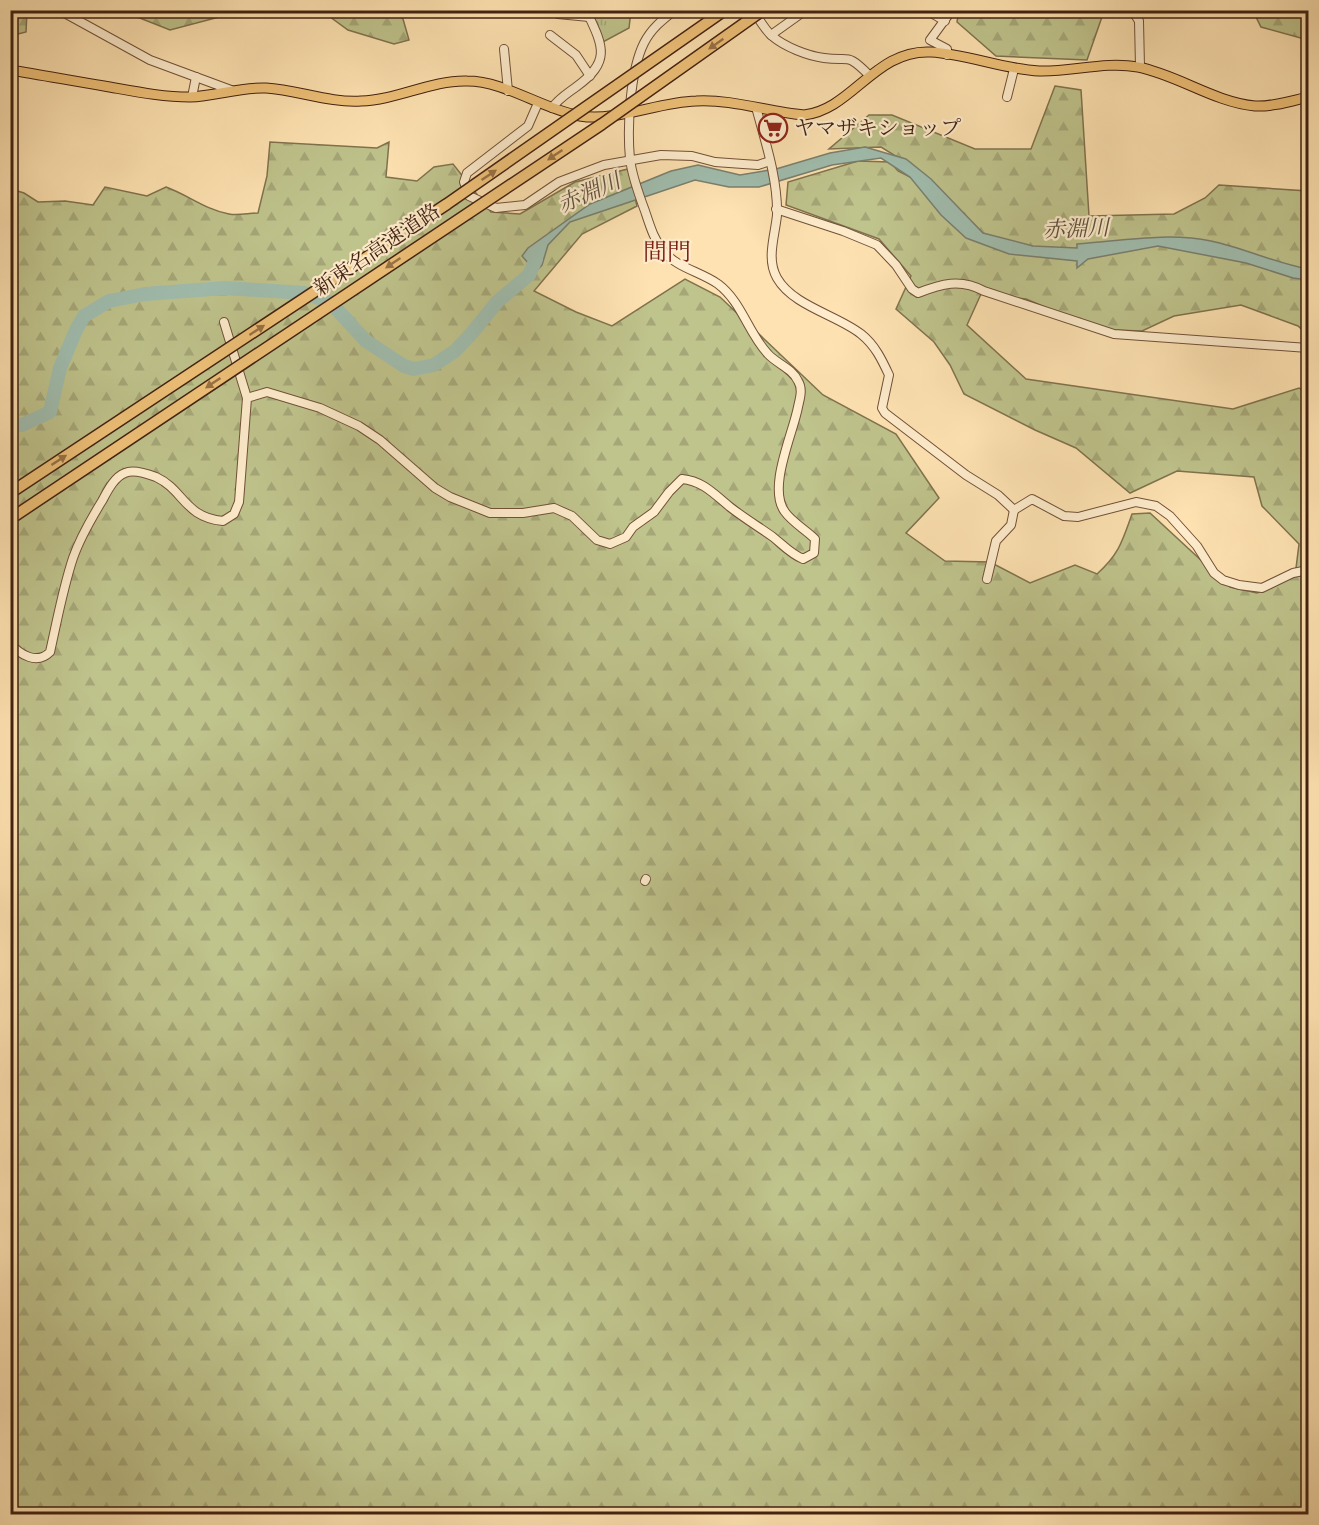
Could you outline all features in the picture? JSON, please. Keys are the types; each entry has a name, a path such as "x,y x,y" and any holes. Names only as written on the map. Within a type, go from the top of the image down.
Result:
{"highway":[{"name":"新東名高速道路","path":"10,493 447,204 725,10"},
{"name":"新東名高速道路","path":"10,519 593,130 763,10"}],"main road":[{"path":"10,70 146,94 192,97 231,90 268,88 345,102 377,100 458,81 485,83 580,116 603,117 651,106 697,100 718,101 792,114 817,113 832,106 869,75 892,61 914,53 932,52 1014,69 1041,71 1116,65 1140,67 1241,104 1257,106 1277,105 1308,97"}],"street":[{"path":"59,10 130,51 231,90"},
{"path":"552,10 558,14 588,14 602,50 600,62 590,76 562,97 552,108"},
{"path":"247,398 267,392 320,408 359,426 380,440 435,488 450,497 490,513 523,513 554,508 572,516 597,540 610,544 626,537 633,527 654,512 682,479 693,480 703,484 730,507 774,538 791,554 803,559 814,553 815,539 785,512 778,498 778,481 795,424 801,392 798,380 790,370 768,354 734,300 721,286 679,264 664,252 653,235 630,161 629,112 638,59 643,44 660,21 675,10"},
{"path":"753,10 771,35 805,53 825,58 847,58 857,63 869,75"},
{"path":"771,35 806,10"},
{"path":"947,55 946,49 930,40 952,10"},
{"path":"1132,10 1139,21 1140,67"},
{"path":"933,14 945,21"},
{"path":"550,35 576,52 590,76"},
{"path":"504,49 508,91"},
{"path":"1007,97 1014,69"},
{"path":"192,97 196,77"},
{"path":"538,103 528,126 467,173 464,182 470,196 496,208 525,205 559,182 604,165 662,155 692,156 715,162 771,164"},
{"path":"756,107 771,164 774,186 776,209 771,250 777,279 799,299 861,334 875,348 889,375 882,408 885,413 966,475 998,495 1014,510"},
{"path":"776,209 877,245 896,265 912,289 918,292 944,282 975,286 1114,334 1308,348"},
{"path":"10,643 24,656 37,659 50,652 72,560 84,530 106,493 123,473 132,471 156,477 207,519 223,521 234,514 239,502 247,398 224,322"},
{"path":"987,579 996,541 1011,525 1014,510 1032,500 1064,516 1078,517 1136,502 1156,506 1170,516 1197,546 1214,573 1223,580 1262,588 1293,573 1308,570"}],"green space":[{"path":"11,10 27,11 26,32 14,35 11,39"},
{"path":"959,10 1104,11 1087,60 996,56 957,22"},
{"path":"122,11 242,11 170,30"},
{"path":"322,11 392,11 403,19 409,40 394,44 348,30"},
{"path":"590,11 631,11 629,28 603,42"},
{"path":"1253,11 1308,11 1308,40 1261,27"},
{"path":"1055,86 1081,90 1089,216 1174,214 1205,198 1219,185 1308,191 1308,335 1298,326 1241,305 1174,316 1142,331 1113,330 1069,317 1026,299 981,294 967,325 1026,379 1233,409 1299,388 1308,394 1308,1514 11,1514 11,189 24,193 38,202 65,201 93,205 105,187 147,196 166,187 221,212 236,215 258,213 267,176 270,142 377,148 389,142 386,177 417,181 434,167 453,164 491,212 520,214 575,182 628,169 637,206 582,234 534,291 576,312 612,326 685,279 720,297 823,395 896,434 939,498 906,533 945,561 990,562 1030,583 1075,565 1097,574 1119,547 1132,514 1150,513 1230,587 1257,593 1295,576 1299,544 1262,506 1254,477 1177,471 1130,493 1076,448 964,394 950,365 934,342 896,309 911,276 879,239 786,205 788,182 858,161 890,162 898,171 914,179 988,238 917,169 881,147 829,149 869,115 892,115 975,149 1031,149"}],"shaded area":[{"path":"865,147 906,159 931,179 983,233 1033,246 1077,248 1077,244 1127,239 1195,238 1308,269 1308,280 1293,278 1246,263 1158,246 1088,259 1077,268 1077,261 1009,254 966,238 941,215 910,177 881,158 832,165 759,187 729,187 695,180 570,222 548,245 542,265 529,278 530,265 522,256 528,248 590,204 671,171 698,165 740,175 776,169 830,153"}],"waterway":[{"name":"赤淵川","path":"10,425 22,425 50,412 60,368 76,330 84,316 109,301 145,294 225,288 304,293 330,302 366,341 404,366 414,369 434,365 455,351 498,301 529,275 536,259"}],"place":[{"name":"ヤマザキショップ","path":"773,128"}],"district":[{"name":"間門","path":"667,252"}]}
